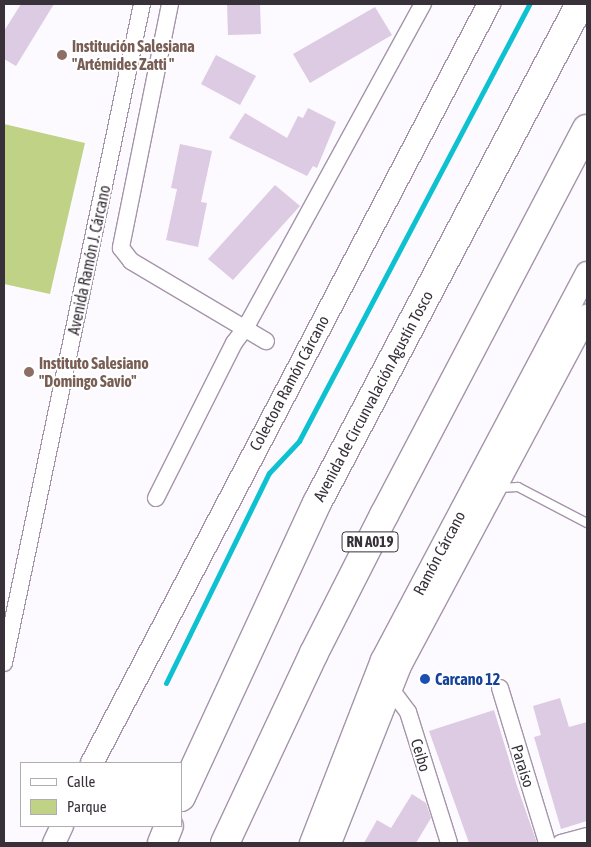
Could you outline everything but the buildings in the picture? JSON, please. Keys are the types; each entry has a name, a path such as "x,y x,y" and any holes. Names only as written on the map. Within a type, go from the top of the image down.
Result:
{"highway":[{"name":"Avenida de Circunvalación Agustín Tosco","path":"182,795 314,510 580,4"},
{"name":"RN A019","path":"225,843 265,754 393,497 587,129"},
{"path":"242,843 265,754"},
{"path":"162,843 169,827"}],"main road":[{"name":"Colectora Ramón Cárcano","path":"93,762 488,4"},
{"name":"Ramón Cárcano","path":"497,477 587,274"},
{"name":"Ramón Cárcano","path":"311,843 382,685 497,477 586,323"},
{"name":"Ramón Cárcano","path":"330,843 382,685"},
{"path":"54,843 62,827"}],"street":[{"name":"Avenida Ramón J. Cárcano","path":"4,664 142,4"},
{"path":"170,4 121,248 131,261 246,326 266,341"},
{"path":"156,498 234,343 246,326 423,4"},
{"name":"Ceibo","path":"382,685 408,712 449,843"},
{"name":"Paraiso","path":"500,688 547,843"},
{"path":"561,843 587,836"}],"lane":[{"path":"497,477 587,523"}],"green space":[{"path":"4,124 85,143 50,294 4,284"}],"waterway":[{"path":"166,683 269,473 299,441 529,4"}],"place":[{"name":"Institución Salesiana \"Artémides Zatti \"","path":"62,55"},
{"name":"Instituto Salesiano \"Domingo Savio\"","path":"29,372"},
{"name":"Carcano 12","path":"425,679"}]}
